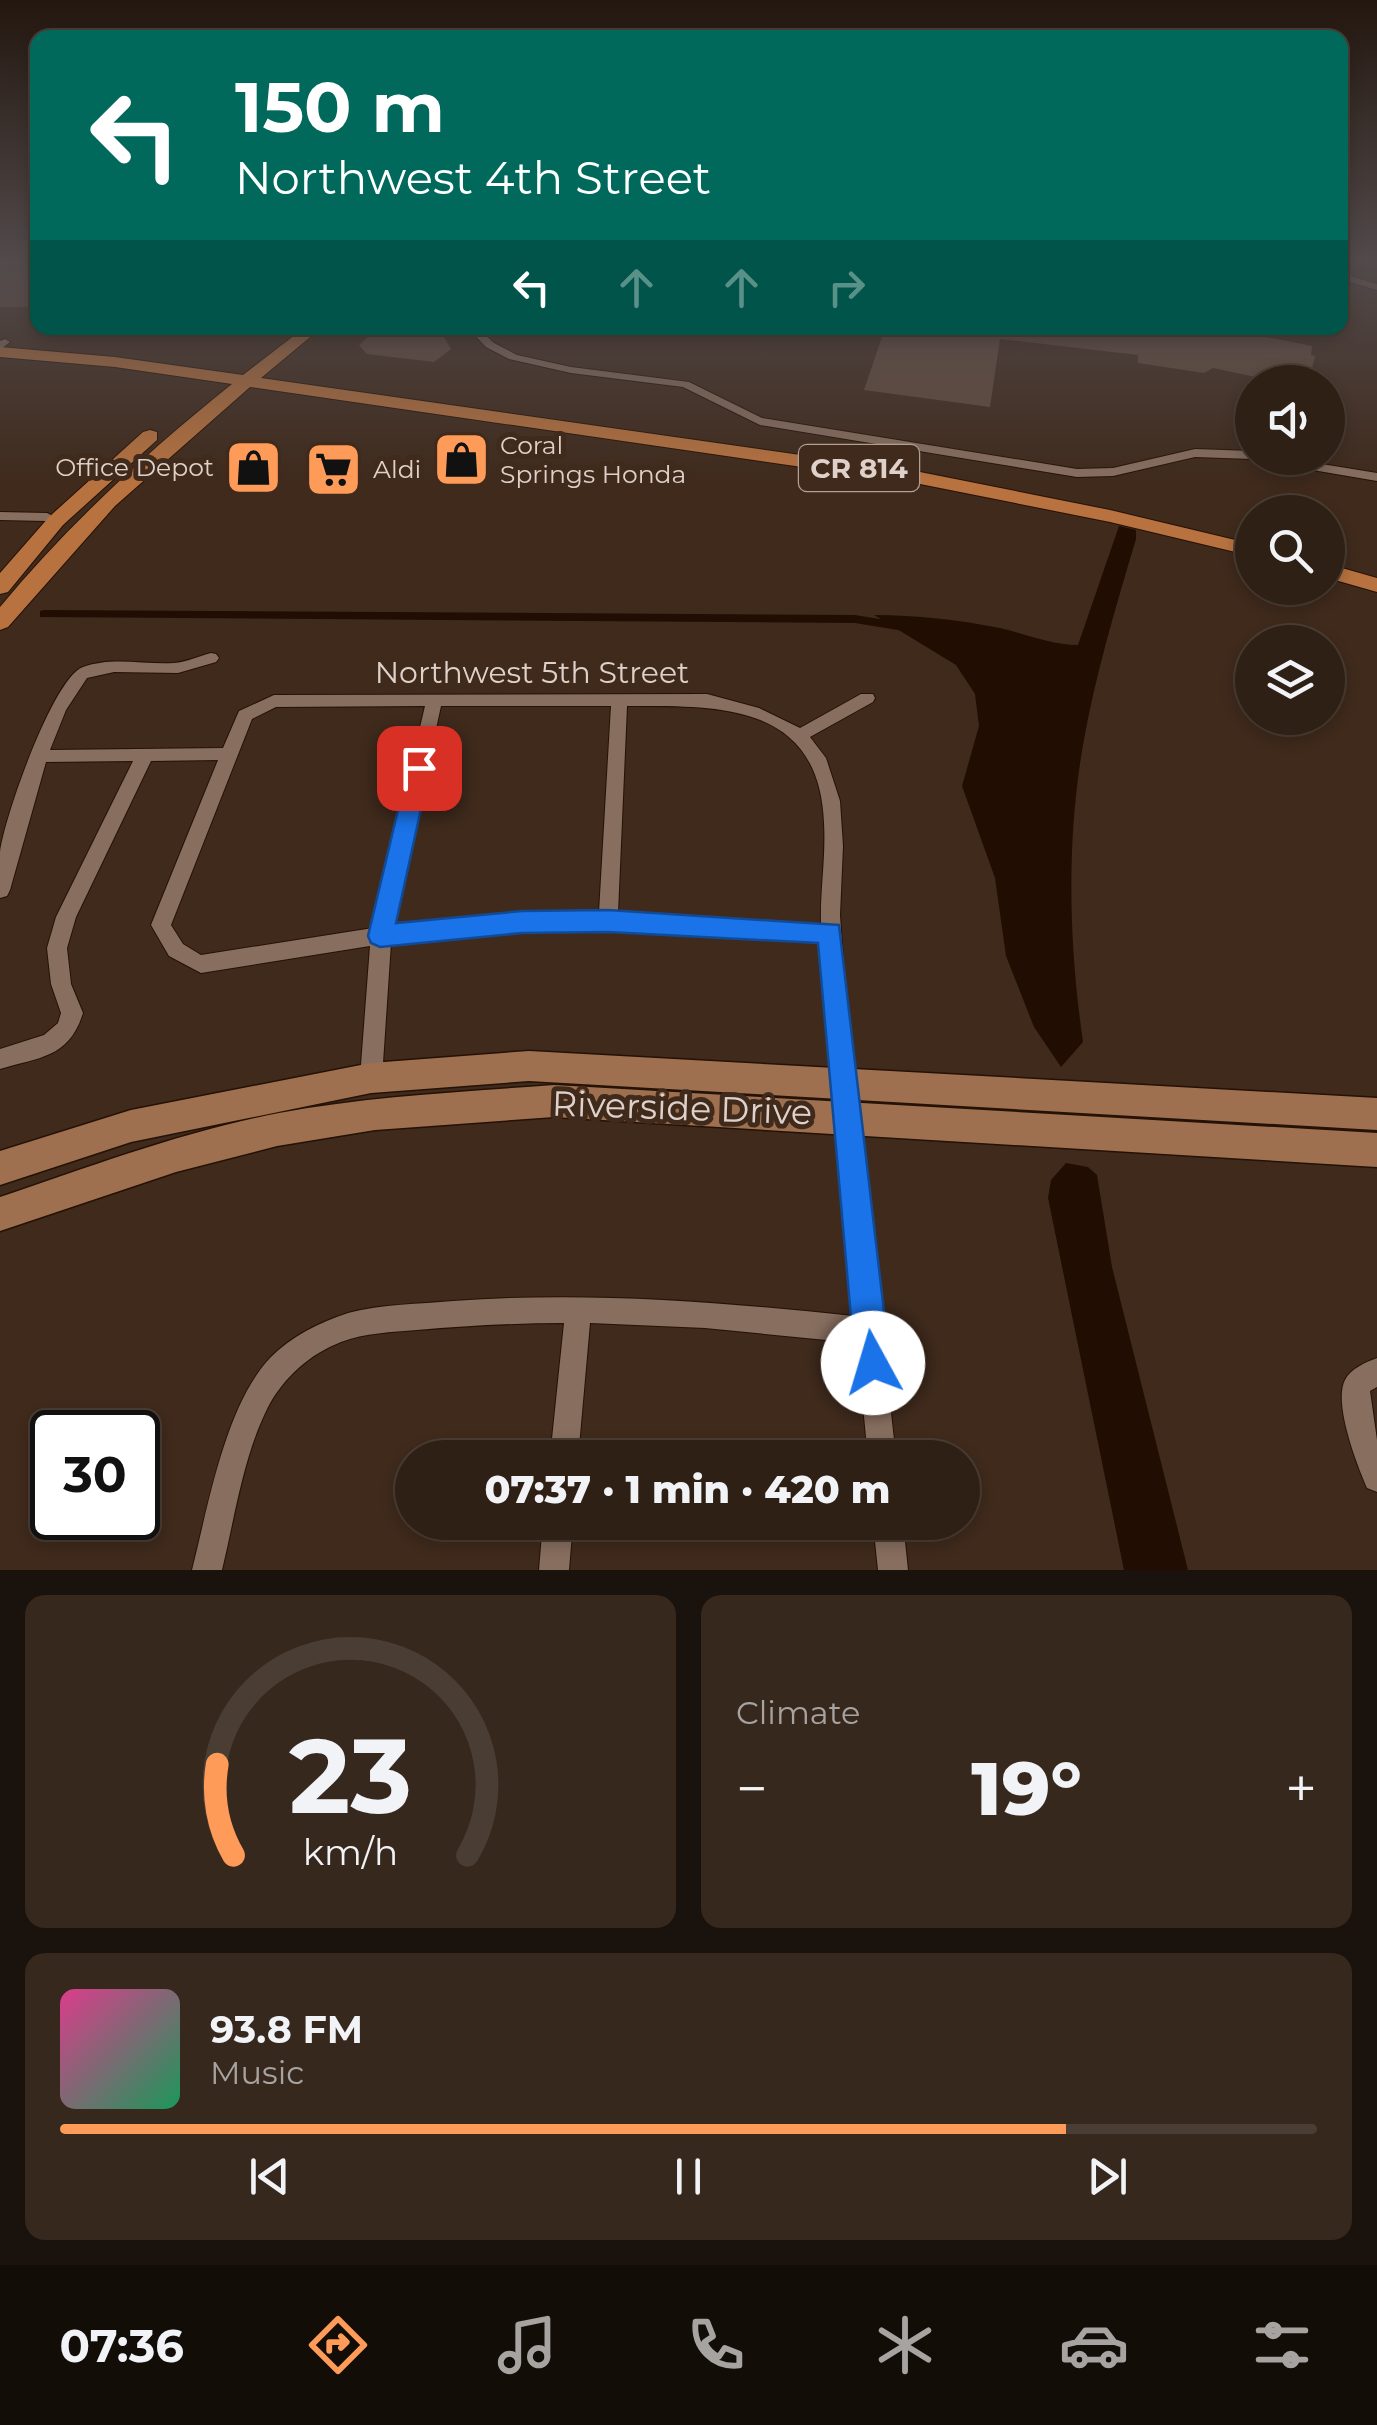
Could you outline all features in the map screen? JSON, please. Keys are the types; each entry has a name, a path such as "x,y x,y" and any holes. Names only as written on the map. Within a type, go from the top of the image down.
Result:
{"main road":[{"path":"0,587 55,533 86,520 279,335"},
{"path":"0,622 86,490 241,374 302,335"},
{"name":"CR 814","path":"1,346 884,458 1149,517 1235,532"},
{"path":"86,490 82,507 86,520"},
{"name":"CR 814","path":"1149,517 1235,545"},
{"path":"1345,559 1377,568"},
{"path":"1345,576 1377,585"}],"street":[{"path":"479,335 511,356 549,365 683,383 742,416 760,421 1060,471 1113,472 1210,452 1235,454"},
{"path":"1345,472 1377,477"},
{"path":"0,516 47,517 55,533"},
{"path":"0,526 55,533"},
{"path":"0,890 52,721 70,684 80,674 95,669 179,668 211,658"},
{"path":"867,698 799,736 816,756 833,807 830,933 880,1440"},
{"path":"608,921 618,699"},
{"name":"Northwest 5th Street","path":"227,754 245,715 274,701 707,700 740,707 799,736"},
{"path":"371,1078 380,936 434,701"},
{"path":"41,756 227,754 161,926 169,945 183,958 201,964 380,936 522,922 608,921 830,933"},
{"path":"0,1059 51,1044 67,1029 72,1014 60,984 57,948 66,917 146,755"},
{"name":"Riverside Drive","path":"0,1168 131,1126 371,1078 528,1066 1377,1114"},
{"name":"Riverside Drive","path":"0,1214 176,1155 277,1130 375,1114 554,1101 1377,1150"},
{"path":"207,1570 250,1416 272,1376 300,1348 342,1328 487,1310 578,1310 707,1313 870,1331"},
{"path":"566,1440 578,1310"},
{"path":"1366,1378 1360,1432 1377,1478"},
{"path":"554,1570 556,1540"},
{"path":"890,1540 893,1570"}],"shaded area":[{"path":"1119,526 1136,530 1136,539 1094,693 1074,819 1072,931 1083,1042 1061,1067 1034,1027 1006,956 995,878 962,786 979,726 975,694 956,665 874,615 969,623 1078,645"},
{"path":"1066,1163 1088,1167 1097,1175 1112,1267 1188,1570 1124,1570 1048,1198 1051,1180"}],"building":[{"path":"370,335 443,335 451,349 434,362 367,354 359,345"},
{"path":"883,335 1257,335 1312,346 1311,355 1315,356 1313,365 1235,365 1235,373 1213,368 1204,373 1138,363 1138,355 1000,339 990,407 864,390"}],"waterway":[{"path":"44,614 855,619 904,627"}],"place":[{"name":"Coral Springs Honda","path":"461,459"},
{"name":"Office Depot","path":"253,467"},
{"name":"Aldi","path":"334,469"}],"route":[{"path":"419,768 380,936 445,927 608,921 830,933 873,1363"}]}
